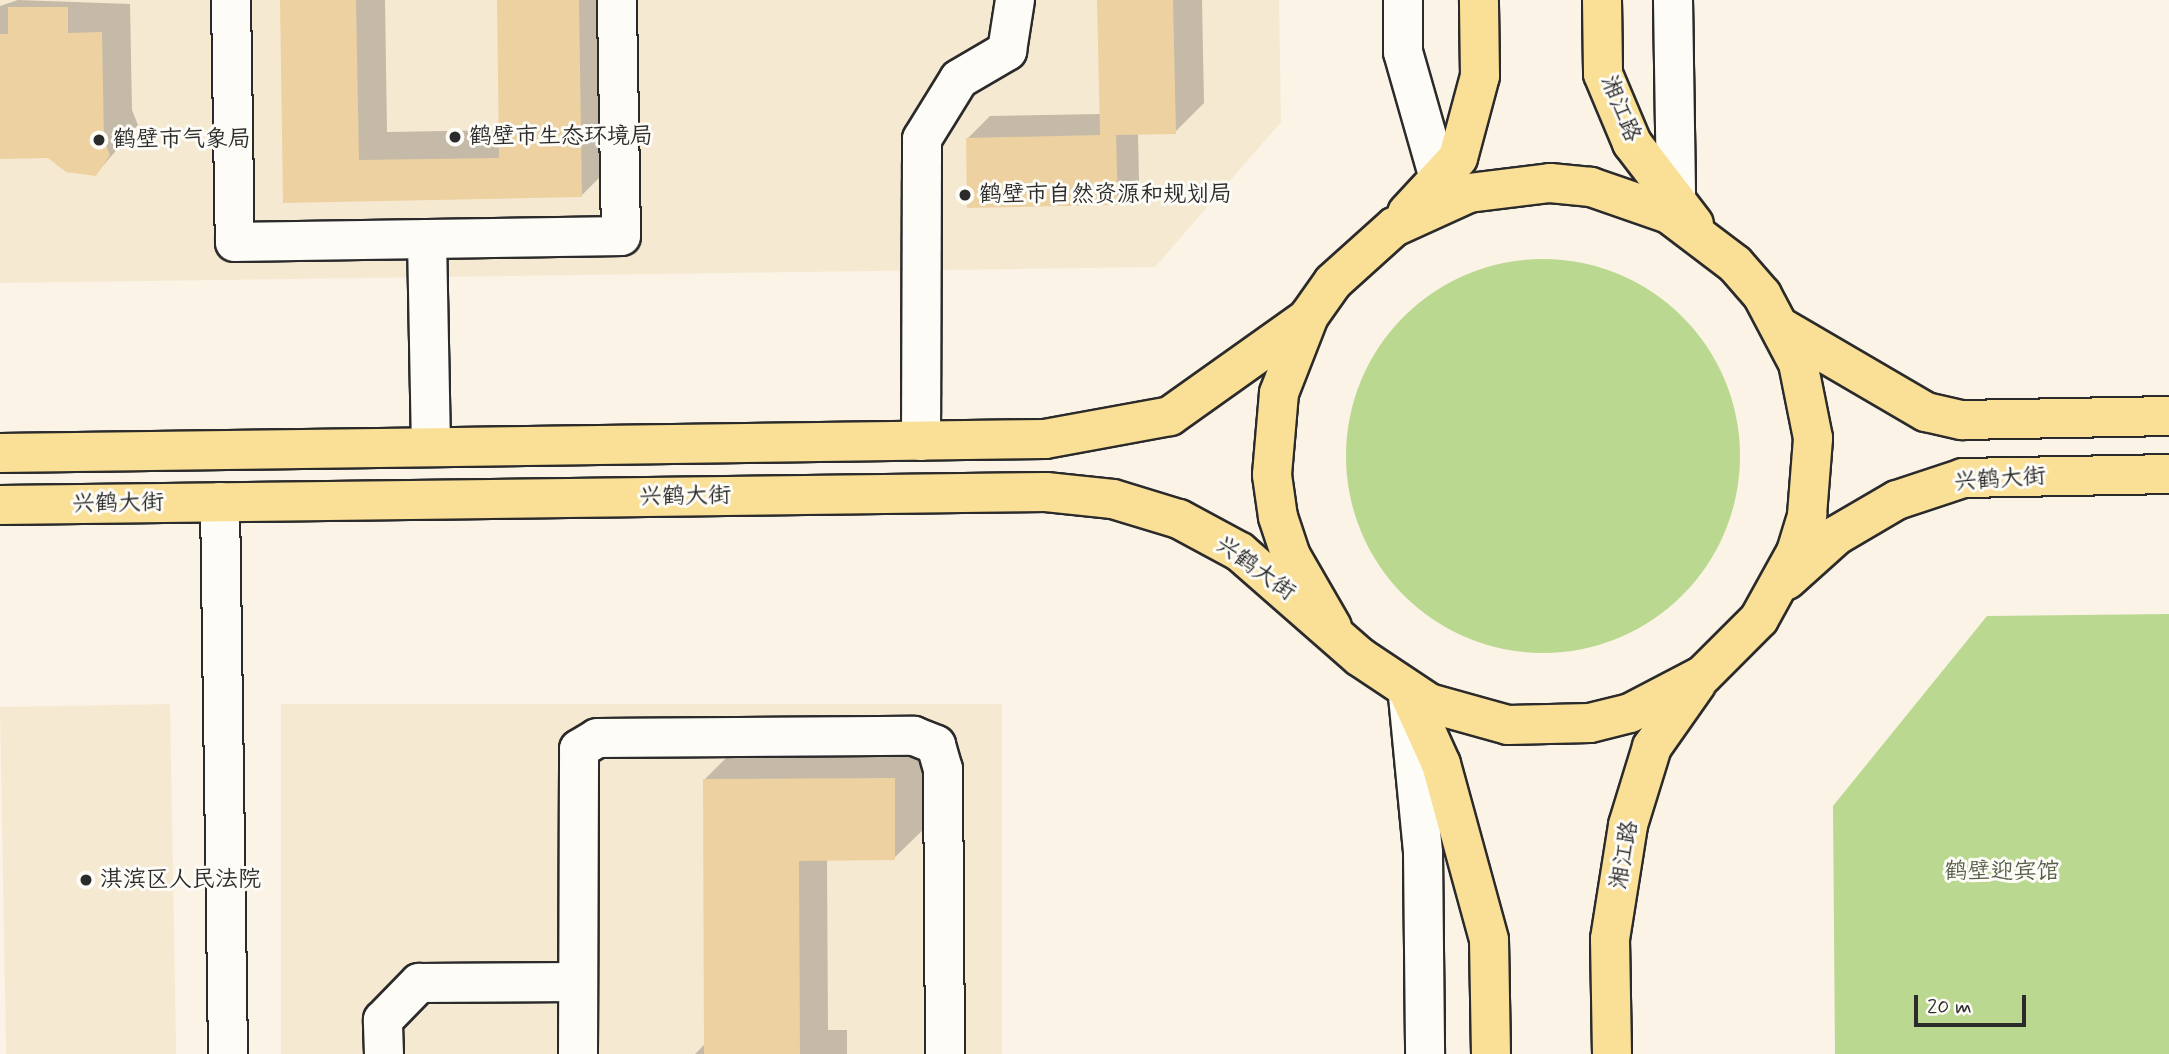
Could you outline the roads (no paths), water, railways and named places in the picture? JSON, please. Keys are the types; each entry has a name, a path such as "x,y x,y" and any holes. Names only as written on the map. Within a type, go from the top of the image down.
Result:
{"main road":[{"path":"1332,627 1291,556 1272,475 1279,393 1309,316 1333,282 1394,227 1458,158 1480,76 1479,0"},
{"name":"湘江路","path":"1602,0 1603,74 1632,143 1704,237"},
{"path":"1394,227 1469,193 1550,183 1631,198 1704,237 1735,264 1782,328 1798,363 1813,438 1807,515 1780,587 1734,648 1703,675 1630,713 1549,728 1467,717 1408,691"},
{"path":"0,453 1045,439 1170,416 1309,316"},
{"path":"1782,328 1926,412 1962,420 2169,416"},
{"name":"兴鹤大街","path":"1780,587 1838,535 1897,500 1963,478 2169,474"},
{"name":"兴鹤大街","path":"0,505 1046,492 1113,499 1179,519 1240,552 1408,691"},
{"name":"湘江路","path":"1612,1054 1610,939 1628,825 1652,747 1703,675"},
{"path":"1408,691 1441,764 1489,940 1491,1054"}],"street":[{"path":"231,0 235,242 621,236 617,0"},
{"path":"921,441 922,139 938,104 959,79 1007,51 1015,0"},
{"path":"1403,0 1404,52 1439,178"},
{"path":"1673,0 1676,201"},
{"path":"427,239 431,447"},
{"path":"220,502 228,1054"},
{"path":"1408,691 1423,853 1425,1054"},
{"path":"578,1054 579,749 597,738 914,736 936,745 943,769 945,1054"},
{"path":"384,1054 383,1020 419,983 577,982"}],"place":[{"name":"鹤壁市生态环境局","path":"455,137"},
{"name":"鹤壁市气象局","path":"99,140"},
{"name":"鹤壁市自然资源和规划局","path":"965,195"},
{"name":"淇滨区人民法院","path":"86,880"}],"park label":[{"name":"鹤壁迎宾馆","path":"2002,872"}]}
